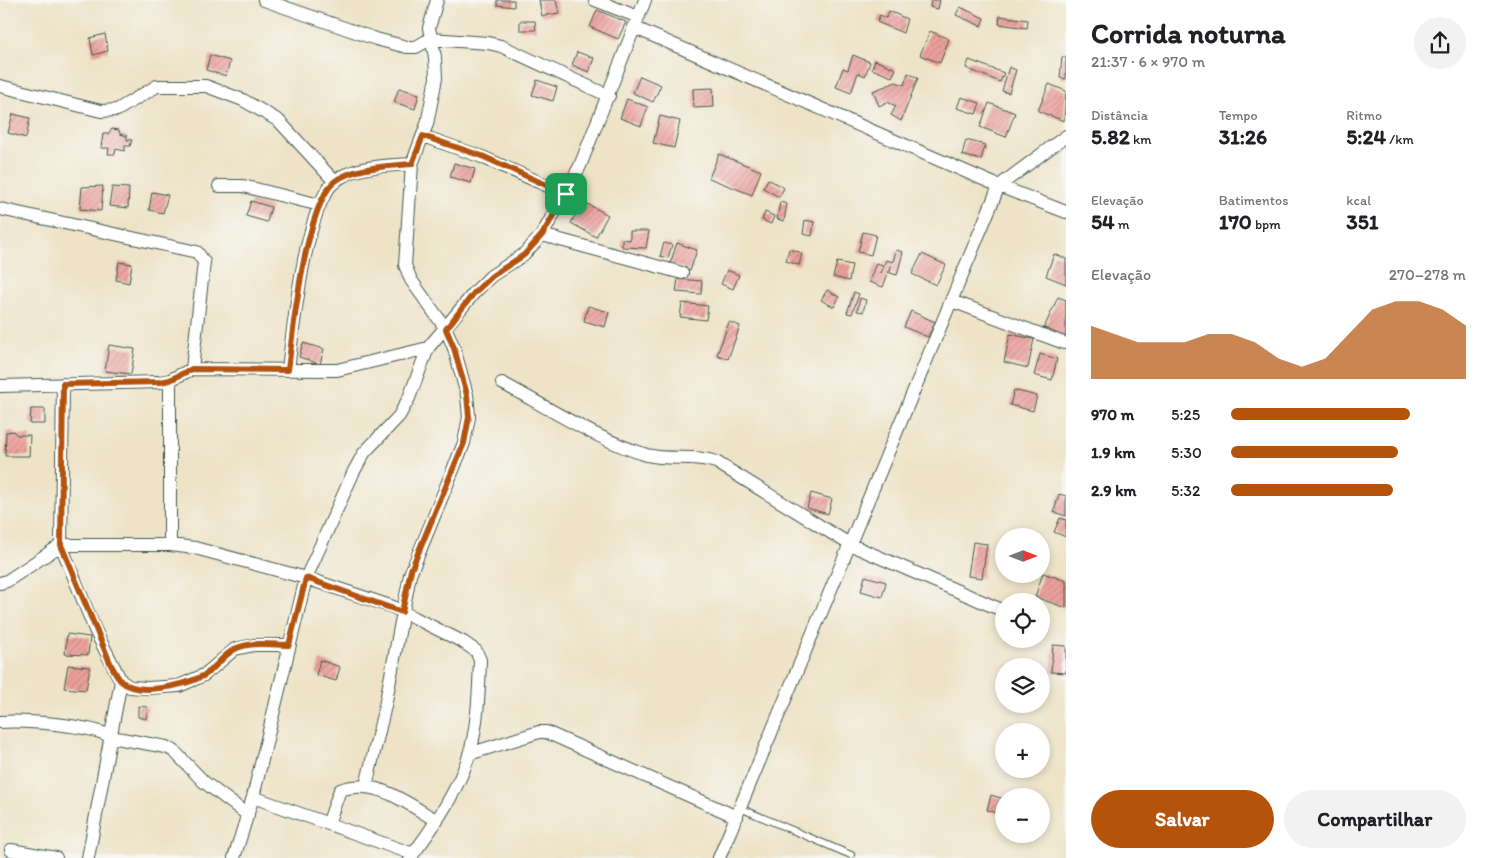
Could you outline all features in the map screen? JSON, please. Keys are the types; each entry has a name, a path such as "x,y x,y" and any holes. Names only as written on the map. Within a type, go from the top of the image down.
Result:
{"street":[{"path":"264,0 376,39 407,47 416,47 430,39 488,43 501,46 609,96"},
{"path":"366,786 385,706 411,570 464,443 469,417 462,378 446,329 411,280 405,265 412,164 423,136 436,78 436,57 430,39 431,16 438,0"},
{"path":"595,0 635,22 999,186 1066,212"},
{"path":"234,858 253,797 306,578 354,471 364,453 399,416 409,398 428,348 480,287 492,276 524,255 542,235 580,166 645,0"},
{"path":"0,86 102,111 117,110 157,86 206,86 243,100 279,121 335,182"},
{"path":"423,136 482,156 566,194"},
{"path":"719,858 999,186 1066,136"},
{"path":"288,370 297,294 320,205 335,182 357,171 412,164"},
{"path":"219,186 243,186 320,205"},
{"path":"0,209 197,252 204,262 192,369"},
{"path":"542,235 682,273"},
{"path":"952,301 1064,343"},
{"path":"0,386 170,380 192,369 337,370 428,348"},
{"path":"170,380 170,545"},
{"path":"502,383 615,443 648,455 669,459 703,458 716,462 851,545 995,607"},
{"path":"63,384 61,545 95,630 121,681 130,686 148,688 179,686 204,675 235,649 254,645 289,645"},
{"path":"0,583 7,581 61,545 170,545 195,548 306,578 402,612 464,642 476,651 480,660 480,676 474,734 469,754 436,821 411,856 253,797"},
{"path":"88,858 121,681"},
{"path":"0,722 82,728 103,732 111,737 166,747 174,751 204,782 248,815"},
{"path":"469,754 539,732 546,732 738,812"},
{"path":"328,824 340,790 366,786 381,790 436,821"},
{"path":"11,850 50,858"}],"lane":[{"path":"738,812 851,855"}],"building":[{"path":"497,0 514,0 514,7 497,5"},
{"path":"539,0 556,0 559,13 542,16"},
{"path":"931,0 940,0 938,9 930,7"},
{"path":"960,7 984,18 981,26 956,15"},
{"path":"597,10 626,22 618,39 590,27"},
{"path":"889,11 907,19 903,33 877,22 880,15 886,18"},
{"path":"1000,16 1028,20 1027,28 999,24"},
{"path":"520,21 535,21 536,30 520,30"},
{"path":"930,31 949,39 940,63 920,55"},
{"path":"105,34 108,51 93,55 90,38"},
{"path":"577,52 594,58 589,72 572,65"},
{"path":"210,55 230,61 226,76 206,70"},
{"path":"853,55 870,62 865,76 858,73 851,93 836,87 843,68 848,70"},
{"path":"1062,57 1066,57 1066,79 1060,78"},
{"path":"875,60 896,69 892,77 872,69"},
{"path":"969,60 1004,73 1000,82 966,68"},
{"path":"1009,67 1016,70 1009,93 1002,91"},
{"path":"908,73 918,78 901,121 891,115 896,106 887,102 879,106 873,91 896,82 904,85"},
{"path":"640,76 661,85 653,102 633,93"},
{"path":"537,80 557,87 553,101 532,95"},
{"path":"1049,84 1066,91 1064,121 1038,111"},
{"path":"399,88 419,94 415,109 394,102"},
{"path":"713,88 714,107 694,108 693,89"},
{"path":"961,97 980,103 976,114 957,108"},
{"path":"627,99 648,107 641,126 620,118"},
{"path":"989,103 1015,113 1006,137 980,127"},
{"path":"13,114 30,118 26,138 8,133"},
{"path":"660,116 680,121 674,148 653,143"},
{"path":"112,129 119,130 120,134 127,136 127,140 132,140 130,146 125,146 125,151 116,149 115,154 108,154 109,148 101,148 103,134 108,134"},
{"path":"966,140 985,145 981,160 962,155"},
{"path":"719,154 761,171 752,195 709,178"},
{"path":"454,163 475,169 471,183 450,177"},
{"path":"768,179 784,188 779,197 763,188"},
{"path":"103,186 101,211 80,209 82,187"},
{"path":"112,187 129,188 128,208 109,206"},
{"path":"152,192 168,195 163,213 149,210"},
{"path":"251,201 271,207 267,222 246,216"},
{"path":"582,201 608,215 596,237 571,223"},
{"path":"780,202 787,204 784,221 777,219"},
{"path":"765,212 774,216 771,224 762,220"},
{"path":"805,220 814,222 812,236 803,234"},
{"path":"630,231 649,231 646,248 622,247 622,239 630,240"},
{"path":"863,232 876,235 871,255 858,252"},
{"path":"664,243 672,245 668,258 660,256"},
{"path":"677,243 697,250 690,271 670,264"},
{"path":"789,249 802,253 799,265 786,261"},
{"path":"896,250 903,252 897,275 890,273 891,265 883,287 869,282 876,263 883,265 881,273 886,260 893,262"},
{"path":"922,254 946,265 936,285 912,274"},
{"path":"1054,254 1066,259 1066,284 1046,276"},
{"path":"119,262 132,264 129,283 116,280"},
{"path":"837,262 852,265 849,281 833,277"},
{"path":"727,270 739,275 733,289 721,284"},
{"path":"678,279 702,281 701,294 676,292"},
{"path":"827,290 839,297 834,307 821,300"},
{"path":"854,292 859,294 852,314 847,313"},
{"path":"1058,297 1066,300 1066,338 1044,328"},
{"path":"860,298 866,300 863,312 857,311"},
{"path":"682,303 708,306 706,320 680,317"},
{"path":"588,306 609,312 605,327 584,321"},
{"path":"911,311 935,322 928,337 904,327"},
{"path":"729,322 740,326 728,359 717,355"},
{"path":"1010,334 1034,339 1028,368 1004,362"},
{"path":"303,343 324,349 320,364 299,357"},
{"path":"109,345 135,349 131,374 105,371"},
{"path":"1040,354 1057,359 1052,380 1034,375"},
{"path":"1014,390 1037,396 1033,411 1010,405"},
{"path":"31,409 45,409 45,424 30,424"},
{"path":"13,431 17,435 30,435 29,456 5,456 6,432"},
{"path":"811,493 832,499 828,514 807,508"},
{"path":"1059,494 1066,496 1066,516 1054,512"},
{"path":"1060,518 1066,520 1066,537 1054,532"},
{"path":"973,542 987,544 982,578 968,576"},
{"path":"1050,575 1066,581 1066,608 1050,602 1050,593 1036,593 1040,583 1050,583"},
{"path":"865,576 886,582 882,597 861,591"},
{"path":"67,634 90,637 88,655 65,654"},
{"path":"1053,645 1066,646 1066,673 1051,672"},
{"path":"320,660 340,667 336,681 316,675"},
{"path":"68,665 90,667 86,690 64,688"},
{"path":"138,706 147,707 146,719 138,717"},
{"path":"991,795 995,796 995,812 987,810"}],"route":[{"path":"423,136 482,156 566,194 542,235 524,255 492,276 474,293 446,329 454,348 467,395 469,417 464,443 411,570 402,612 306,578 289,645 254,645 235,649 204,675 179,686 148,688 130,686 121,681 111,665 95,630 61,545 63,384 160,382 170,380 192,369 288,370 297,294 311,232 320,205 326,194 335,182 357,171 412,164 423,136"}]}
